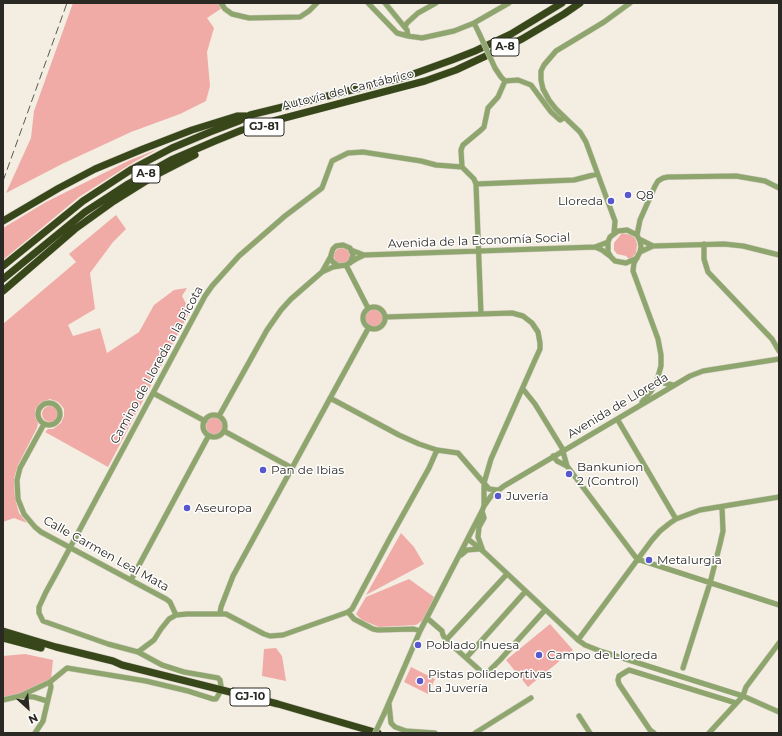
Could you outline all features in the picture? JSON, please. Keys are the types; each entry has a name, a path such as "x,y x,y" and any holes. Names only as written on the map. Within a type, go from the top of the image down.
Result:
{"highway":[{"name":"Autovía del Cantábrico","path":"3,266 83,201 132,170 172,148 250,116 393,80 452,60 511,34 562,3"},
{"name":"Autovía del Cantábrico","path":"3,279 86,212 128,184 171,160 216,140 271,121 425,81 480,59 522,38 580,3"},
{"name":"GJ-81","path":"3,291 75,229 114,201 154,176 196,154 234,138 286,121 409,90 425,81"},
{"name":"GJ-81","path":"3,221 95,169 199,128 237,116 250,116"},
{"name":"GJ-10","path":"3,631 122,665 278,704 376,733"},
{"name":"GJ-10","path":"3,638 111,664 122,665"}],"street":[{"path":"221,3 225,9 232,14 249,18 300,17 317,3"},
{"path":"368,3 397,33 408,36 426,37 454,31 474,23 509,3"},
{"path":"385,3 405,27 408,36"},
{"path":"405,27 407,23 418,13 436,3"},
{"path":"611,257 608,252 608,242 614,233 615,221 586,142 580,132 553,104 543,89 541,71 556,51 604,22 630,3"},
{"path":"474,23 495,68 501,77 506,81 518,80 531,85 550,112 560,120 564,117"},
{"path":"481,314 476,184 474,179 462,167 461,150 463,145 482,130 488,108 498,97 506,81"},
{"name":"Camino de Lloreda a la Picota","path":"221,686 218,678 184,672 162,665 138,652 108,644 43,621 39,613 42,600 205,296 239,256 285,216 322,188 332,160 348,153 363,152 421,161 442,166 462,167"},
{"path":"476,184 574,180 597,174"},
{"path":"636,407 652,390 659,375 661,366 660,348 633,271 634,264 641,247 638,237 640,220 658,182 668,177 736,176 765,181 779,188"},
{"path":"614,233 625,230 640,220"},
{"path":"615,221 625,230 653,246"},
{"name":"Avenida de la Economía Social","path":"351,250 364,255 595,247 608,242"},
{"path":"640,252 653,246 704,244 743,246 779,255"},
{"path":"704,244 704,259 708,272 772,339 779,351"},
{"path":"220,416 274,320 291,299 322,272 333,267 348,264 353,255 351,250 347,246 340,245 333,249 331,256 322,272"},
{"path":"595,247 602,250 615,261 633,271"},
{"name":"Avenida de la Economía Social","path":"348,264 364,255"},
{"path":"331,256 333,262 339,266"},
{"path":"621,263 630,262 637,258"},
{"path":"348,264 368,308"},
{"path":"374,307 381,309 385,317 383,324 378,328 369,327 364,322 363,318 368,308 374,307"},
{"path":"385,317 512,313 528,319 536,327 540,349 498,441 484,483 484,518 479,527 478,537 482,551"},
{"path":"220,613 233,576 369,327"},
{"name":"Avenida de Lloreda","path":"483,508 497,490 690,376 703,371 779,359"},
{"path":"659,375 660,379 664,383 673,385"},
{"path":"522,389 535,404 563,451 567,466 637,559 779,606"},
{"path":"154,393 205,421"},
{"path":"330,398 419,444 437,450 458,453 489,489 497,490"},
{"path":"46,404 54,404 59,409 59,419 51,425 44,424 38,415 40,408 46,404"},
{"path":"213,415 220,416 224,421 224,431 219,435 209,435 205,430 205,421 213,415"},
{"path":"619,422 676,519"},
{"name":"Calle Carmen Leal Mata","path":"44,424 20,468 17,480 18,499 24,514 35,527 166,599 170,602 176,615"},
{"path":"224,431 292,468"},
{"path":"131,580 209,435"},
{"path":"138,652 154,640 169,619 176,615 226,614 264,634 277,636 348,612 352,608 429,468 437,450"},
{"path":"554,456 557,461 567,466"},
{"path":"578,640 637,559 660,531 676,519 700,510 779,497"},
{"path":"683,668 710,583 723,531 722,507"},
{"path":"376,733 420,631 483,508"},
{"path":"468,539 578,640 594,649 743,696 779,712"},
{"path":"459,557 468,550 482,551"},
{"path":"446,640 506,574"},
{"path":"466,658 525,592"},
{"path":"427,618 439,629 446,640 484,674 487,673 500,660 544,610"},
{"path":"348,612 354,619 378,630 414,628 420,631"},
{"path":"708,733 743,696 746,687 779,643"},
{"path":"3,700 20,696 50,682 64,669 71,668 146,681 213,699 219,694"},
{"path":"652,733 619,684 619,676 629,670 736,703"},
{"path":"35,733 43,721 51,687 50,682"},
{"path":"20,696 34,697 47,701"},
{"path":"475,733 531,698"},
{"path":"389,703 391,723 395,727 406,731 435,733"},
{"path":"579,716 590,733"}],"shaded area":[{"path":"73,3 219,3 222,8 207,18 214,28 207,52 210,86 206,101 180,114 131,132 62,164 6,193 31,138 34,111"},
{"path":"158,149 134,162 79,197 3,260 3,228 46,202 128,161"},
{"path":"116,215 126,229 113,242 90,273 95,309 68,325 73,336 100,328 107,353 139,332 154,305 174,290 187,288 182,296 190,311 108,467 45,432 48,429 53,429 61,423 64,416 64,409 58,402 50,399 40,403 35,410 35,417 38,423 37,428 18,465 14,478 15,498 19,513 27,523 14,518 3,522 3,324 76,262 69,254"},
{"path":"622,233 631,235 635,238 637,244 636,254 629,259 626,256 617,254 614,250 614,243"},
{"path":"339,248 345,248 350,253 348,262 345,264 339,264 334,259 334,253"},
{"path":"374,309 380,312 383,318 380,324 374,327 368,324 365,318 368,312"},
{"path":"50,406 56,408 58,414 56,420 50,422 44,420 42,414 44,408"},
{"path":"215,417 221,420 224,426 221,432 215,435 209,432 206,426 209,420"},
{"path":"401,533 414,547 424,564 366,595"},
{"path":"409,579 434,597 423,620 416,625 379,627 362,620 356,614 366,597"},
{"name":"Campo de Lloreda","path":"550,624 573,650 528,687 506,660"},
{"path":"276,648 282,656 286,681 262,676 264,649"},
{"path":"25,654 53,660 51,680 13,698 3,697 3,656"},
{"name":"Pistas polideportivas La Juvería","path":"411,667 435,679 428,694 404,682"}],"railway":[{"path":"3,181 67,3"}],"place":[{"name":"Q8","path":"628,195"},
{"name":"Lloreda","path":"611,201"},
{"name":"Pan de Ibias","path":"263,470"},
{"name":"Bankunion 2 (Control)","path":"569,474"},
{"name":"Juvería","path":"498,496"},
{"name":"Aseuropa","path":"187,508"},
{"name":"Metalurgia","path":"649,560"},
{"name":"Poblado Inuesa","path":"418,645"},
{"name":"Campo de Lloreda","path":"539,655"},
{"name":"Pistas polideportivas La Juvería","path":"420,681"}]}
